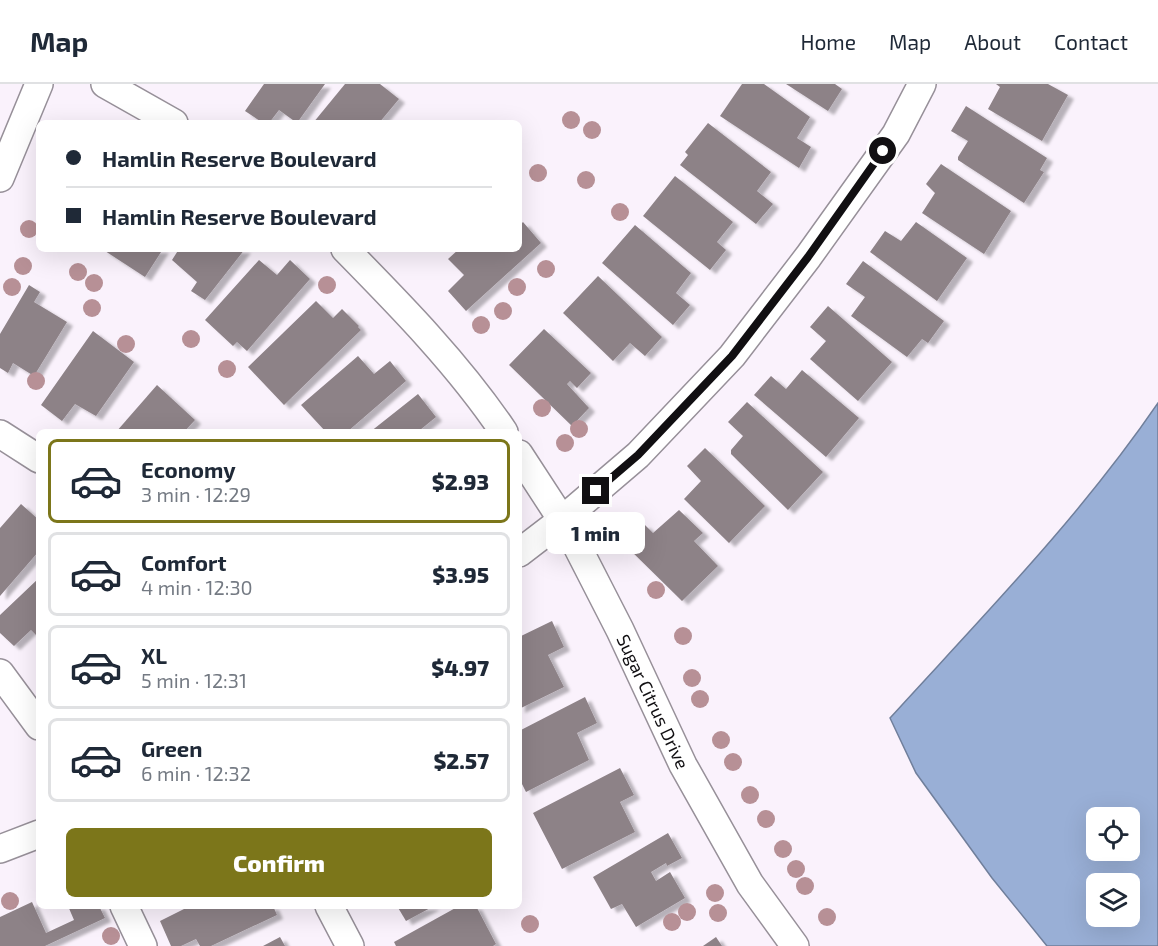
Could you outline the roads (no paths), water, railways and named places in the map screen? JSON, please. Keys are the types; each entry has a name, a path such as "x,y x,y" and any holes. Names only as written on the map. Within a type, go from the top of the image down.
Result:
{"street":[{"path":"0,178 39,84"},
{"path":"105,84 169,120"},
{"path":"522,551 638,455 732,356 808,257 896,134 922,84"},
{"path":"348,252 401,306 487,406 502,429"},
{"path":"0,434 36,457"},
{"name":"Sugar Citrus Drive","path":"522,459 562,519 620,630 683,765 750,884 795,946"},
{"path":"0,674 36,722"},
{"path":"0,849 36,835"},
{"path":"125,909 143,946"},
{"path":"331,909 350,946"}],"water":[{"path":"1158,403 1158,946 1047,946 992,878 916,773 890,718 1030,565 1096,486"}]}
